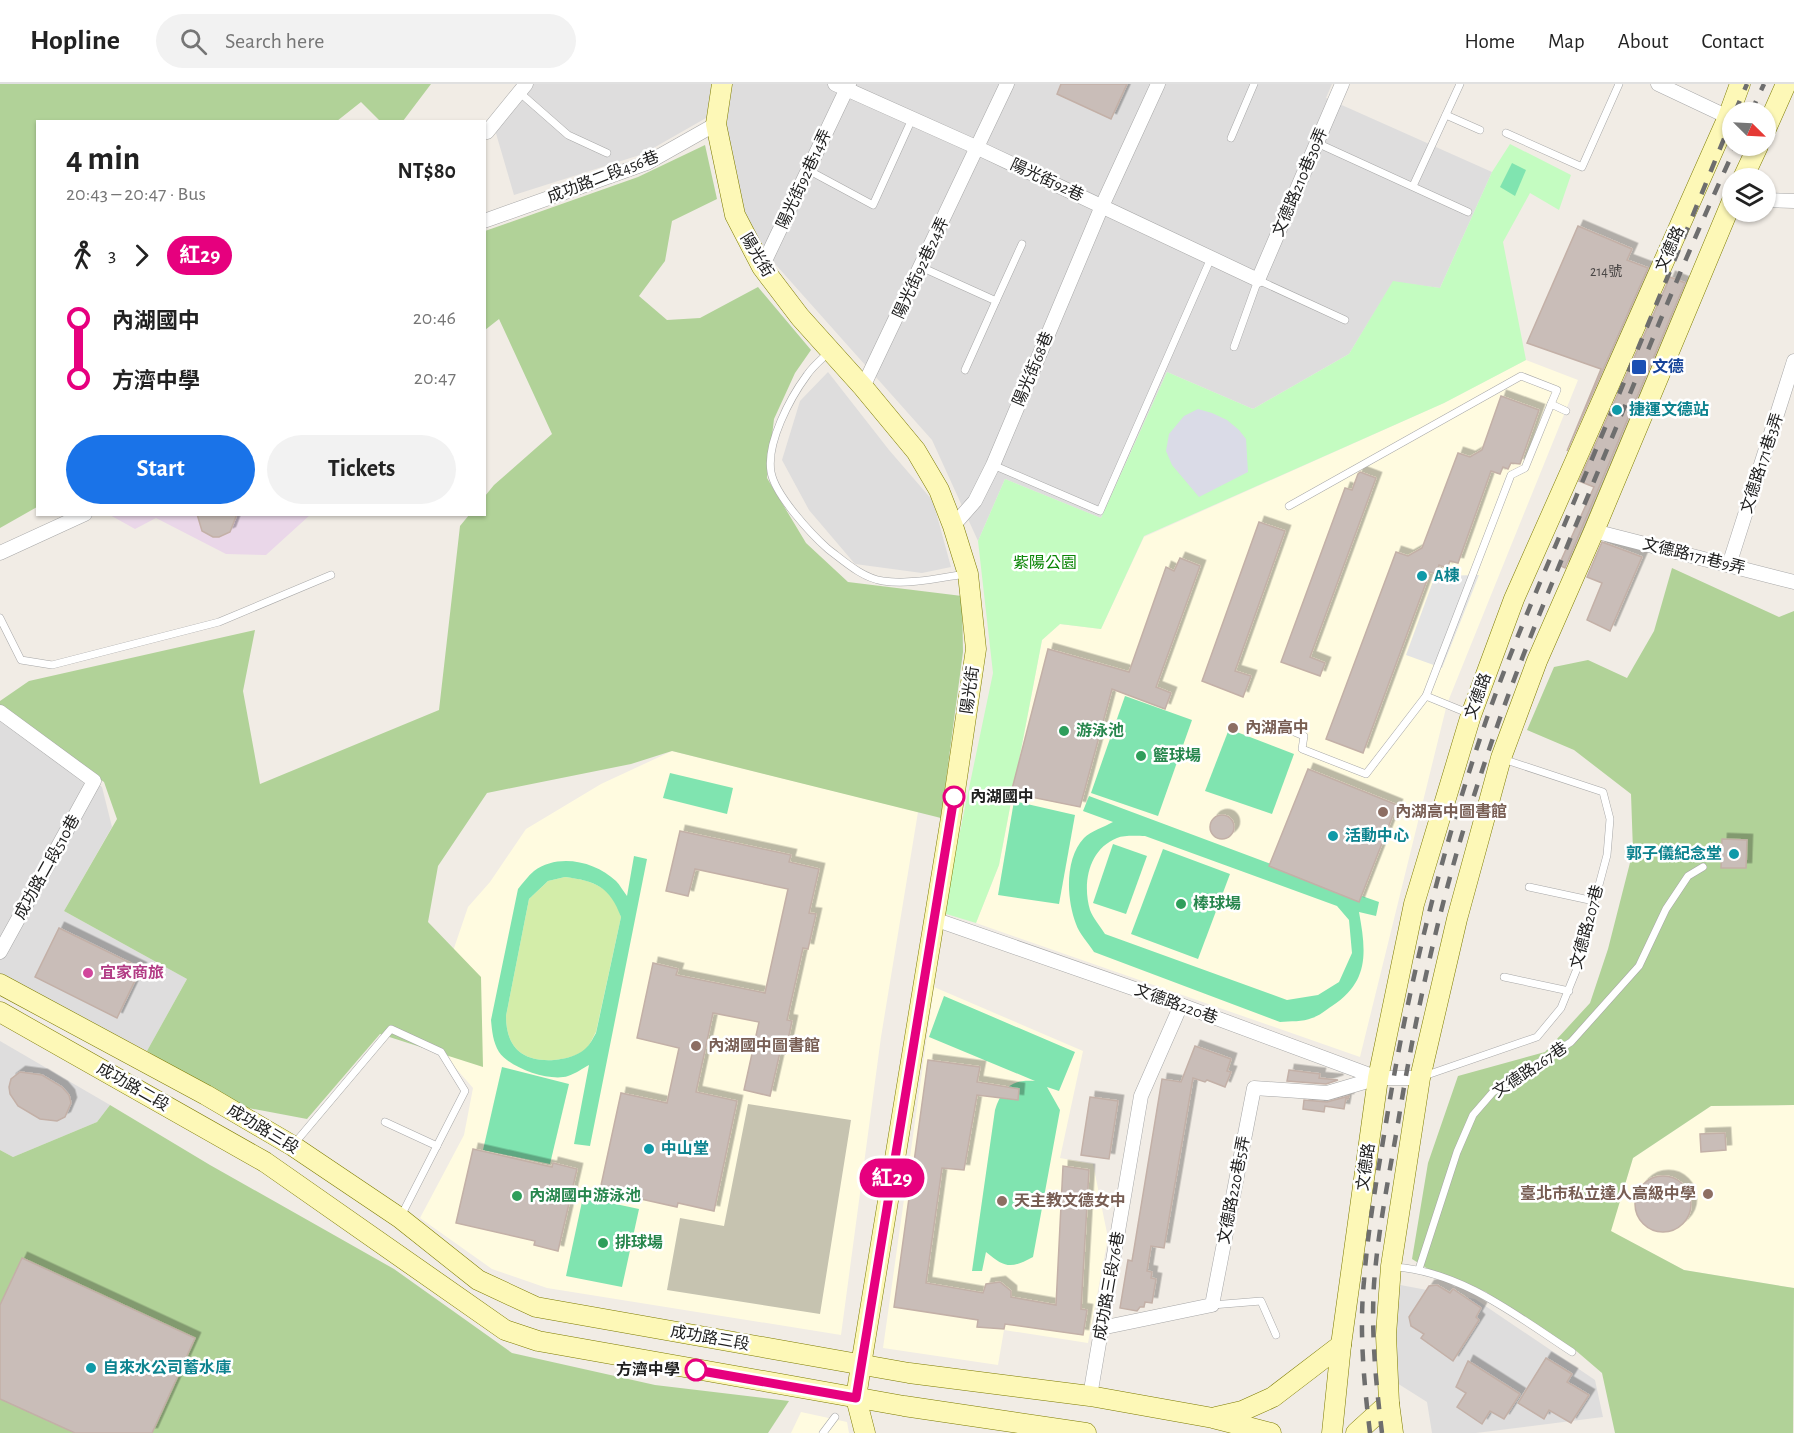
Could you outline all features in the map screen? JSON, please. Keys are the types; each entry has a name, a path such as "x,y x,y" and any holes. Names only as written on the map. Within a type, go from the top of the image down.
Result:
{"main road":[{"name":"陽光街","path":"722,84 716,124 735,215 762,267 830,352 863,387 916,451 939,490 968,574 976,649 951,818 856,1398"},
{"name":"文德路","path":"1733,102 1740,84"},
{"path":"1776,106 1786,84"},
{"name":"文德路","path":"1332,1433 1341,1345 1378,1078 1414,904 1471,715 1514,599 1722,131"},
{"path":"1393,1433 1389,1403 1386,1335 1391,1266 1420,1078 1457,919 1501,758 1537,661 1723,222"},
{"name":"成功路二段","path":"0,984 206,1095"},
{"name":"成功路二段","path":"0,1012 265,1162"},
{"name":"成功路三段","path":"206,1095 292,1146 400,1218 478,1280 536,1307 909,1373 1090,1396 1214,1418 1271,1433"},
{"name":"成功路三段","path":"265,1162 505,1330 538,1341 856,1398 1086,1433"},
{"path":"1214,1418 1242,1411 1273,1397 1341,1345"},
{"path":"856,1398 865,1433"},
{"path":"1356,1433 1389,1403"}],"street":[{"name":"陽光街92巷24弄","path":"863,387 1007,84"},
{"name":"陽光街68巷","path":"953,526 975,501 993,465 1102,206 1158,84"},
{"name":"文德路210巷30弄","path":"1258,280 1342,84"},
{"path":"1658,84 1722,114"},
{"name":"陽光街92巷","path":"843,86 978,147 1258,280"},
{"name":"陽光街92巷14弄","path":"762,267 808,170 843,86"},
{"path":"488,132 523,88"},
{"name":"成功路二段456巷","path":"486,220 647,163 716,124"},
{"path":"1776,201 1794,201"},
{"name":"文德路171巷3弄","path":"1729,565 1794,361"},
{"path":"0,553 81,516"},
{"name":"文德路171巷9弄","path":"1594,531 1794,582"},
{"name":"成功路二段510巷","path":"0,952 94,781 2,719"},
{"name":"文德路220巷","path":"934,919 1181,1005 1378,1078 1420,1078"},
{"name":"成功路三段76巷","path":"1090,1396 1141,1096 1181,1005"},
{"name":"文德路220巷5弄","path":"1212,1305 1254,1088 1328,1093 1378,1078"},
{"path":"1101,1328 1212,1305"}],"lane":[{"path":"1231,138 1254,84"},
{"path":"1413,186 1460,84"},
{"path":"1506,133 1582,167 1619,84"},
{"path":"523,88 568,135 607,153"},
{"path":"1446,115 1480,130"},
{"path":"808,170 873,205 912,119"},
{"path":"1317,143 1467,212"},
{"path":"965,370 1022,244"},
{"path":"993,465 1100,512 1211,258"},
{"path":"921,267 996,301"},
{"path":"1234,347 1258,280 1344,320"},
{"path":"830,352 808,372 794,394 774,442 770,459 771,475 785,501 812,536 854,569 881,581 911,581 968,574"},
{"path":"1270,722 1304,736 1302,750 1366,774 1426,696 1511,475 1525,468 1557,390 1521,375 1289,506"},
{"path":"1551,404 1566,411"},
{"path":"0,618 21,660 52,665 219,622 331,575"},
{"path":"1426,696 1471,715"},
{"name":"文德路207巷","path":"1420,1078 1537,1037 1561,1008 1569,991 1607,855 1610,819 1603,792 1501,758"},
{"name":"文德路267巷","path":"1419,1269 1456,1152 1473,1115 1493,1092 1571,1042 1639,966 1666,909 1688,876 1703,867"},
{"path":"1529,887 1594,901"},
{"path":"1504,977 1569,991"},
{"path":"292,1146 392,1029 441,1052 465,1091 400,1218"},
{"path":"385,1122 437,1146"},
{"path":"1391,1266 1419,1269 1483,1294 1572,1352"},
{"path":"1212,1305 1261,1301 1276,1335"},
{"path":"823,1433 835,1417"}],"shaded area":[{"path":"532,84 1332,84 1326,98 1492,172 1440,288 1393,282 1349,354 1253,409 1167,372 1101,518 1005,479 978,541 932,440 776,265 742,212 724,121 706,118 643,154 514,195 495,130"},
{"name":"內湖高中","path":"1526,360 1578,380 1447,704 1360,1057 976,923 999,865 1042,640 1060,624 1101,629 1144,537 1444,403"},
{"path":"828,372 889,450 933,501 951,567 922,573 855,564 809,510 782,460 800,401"},
{"path":"1198,409 1227,420 1239,430 1246,439 1248,472 1199,497 1172,465 1166,451 1169,434 1184,416"},
{"path":"112,516 309,516 266,555 226,554 156,518 135,529"},
{"path":"1479,575 1442,668 1406,655 1435,576"},
{"path":"0,716 102,787 112,827 64,911 187,979 147,1051 0,975"},
{"path":"672,751 918,812 881,1037 841,1335 547,1288 492,1269 420,1218 464,1135 473,1088 418,1025 452,954 468,907 490,882 526,829 601,784"},
{"name":"天主教文德女中","path":"934,987 1083,1051 1060,1158 1093,1164 1108,1238 1088,1343 1004,1330 998,1365 883,1348"},
{"path":"0,1041 110,1105 97,1122 13,1157 0,1150"},
{"path":"748,1104 851,1120 820,1314 667,1290 680,1218 724,1226"},
{"name":"臺北市私立達人高級中學","path":"1794,1105 1794,1288 1684,1270 1610,1231 1633,1158 1711,1106"},
{"path":"1395,1284 1475,1299 1595,1380 1603,1417 1476,1433 1432,1433 1427,1402 1389,1378"},
{"path":"801,1412 847,1422 849,1433 791,1433"}],"green space":[{"path":"0,84 431,84 404,120 379,120 361,102 338,120 36,120 36,508 0,528"},
{"name":"紫陽公園","path":"1510,144 1571,175 1559,210 1530,193 1503,242 1526,360 1444,403 1144,536 1101,629 1060,624 1042,640 999,865 976,923 943,913 993,673 978,541 1005,479 1101,518 1167,372 1253,409 1349,354 1393,281 1440,288 1492,172"},
{"path":"705,145 717,199 672,221 665,261 639,296 667,320 700,318 758,287 811,350 795,373 774,419 767,478 806,543 848,582 962,596 963,652 941,818 672,751 631,764 487,793 438,866 428,922 481,977 483,1067 380,1034 307,1119 232,1105 147,1051 187,979 64,911 117,819 104,782 0,706 0,701 29,681 255,630 243,691 260,784 439,710 460,526 468,516 486,516 486,495 552,434 499,319 486,329 486,231 638,177"},
{"path":"1512,163 1526,170 1515,196 1500,187"},
{"path":"1672,568 1779,617 1794,611 1794,1105 1711,1106 1633,1158 1611,1231 1684,1270 1794,1288 1793,1433 1615,1433 1602,1373 1574,1349 1513,1313 1486,1292 1428,1269 1412,1259 1428,1163 1458,1076 1545,1052 1590,1003 1608,949 1633,851 1631,794 1574,750 1527,730 1554,667 1588,660 1627,678 1654,631"},
{"name":"籃球場","path":"1125,696 1192,720 1158,816 1091,793"},
{"path":"1229,729 1294,754 1272,814 1205,791"},
{"path":"670,773 733,788 727,814 663,798"},
{"path":"1089,796 1379,902 1376,916 1359,912 1364,952 1359,976 1353,986 1332,1006 1317,1016 1305,1020 1280,1022 1094,952 1079,931 1073,914 1069,891 1070,867 1073,856 1084,838 1113,822 1083,811","holes":["1145,836 1337,906 1349,920 1352,953 1339,982 1318,995 1287,1000 1105,934 1090,910 1087,889 1094,858 1107,843 1120,837"]},
{"path":"1014,801 1075,815 1059,904 998,895"},
{"path":"1113,844 1147,856 1126,914 1093,903"},
{"name":"棒球場","path":"1163,849 1230,874 1198,959 1131,934"},
{"path":"634,856 647,859 590,1146 574,1144 589,1065 571,1075 560,1077 531,1072 504,1058 493,1036 491,1020 518,889 534,871 544,865 565,861 598,868 616,881 627,896","holes":["565,877 600,887 612,899 621,917 596,1033 587,1047 575,1055 543,1060 518,1051 509,1037 506,1016 529,899 548,881"]},
{"path":"565,877 585,881 604,889 615,901 621,917 596,1032 590,1043 583,1051 567,1058 543,1060 518,1051 509,1037 506,1016 529,899 548,881"},
{"path":"944,996 1075,1052 1059,1091 1047,1087 1060,1110 1033,1257 1019,1264 1003,1264 986,1252 982,1271 972,1271 995,1110 1001,1096 1009,1086 1014,1083 1035,1081 929,1037"},
{"path":"502,1067 569,1084 550,1164 483,1150"},
{"path":"110,1105 210,1165 394,1269 512,1353 655,1385 789,1401 768,1433 0,1433 0,1150 13,1157 97,1122"},
{"name":"排球場","path":"583,1197 639,1209 622,1287 566,1276"}],"building":[{"path":"1061,84 1127,84 1111,119 1057,94"},
{"name":"捷運文德站","path":"1578,226 1632,249 1627,260 1648,268 1567,451 1601,369 1527,343"},
{"path":"1670,277 1685,283 1565,568 1559,565 1594,487 1579,481"},
{"name":"A棟","path":"1501,396 1539,410 1520,464 1511,463 1508,469 1503,467 1500,474 1491,471 1458,563 1450,561 1447,568 1439,565 1436,574 1430,572 1363,753 1326,739 1396,552 1408,556 1422,548 1458,453 1470,457 1482,450"},
{"path":"1360,472 1376,478 1310,657 1325,663 1320,676 1281,662 1345,488 1352,490"},
{"path":"198,516 236,516 230,532 219,537 213,537 202,531"},
{"path":"1259,522 1285,531 1235,671 1251,676 1243,697 1202,681"},
{"path":"1602,542 1642,557 1610,631 1587,620 1602,583 1587,577"},
{"name":"游泳池","path":"1180,558 1200,566 1156,687 1171,693 1165,709 1112,689 1080,807 1011,793 1048,649 1129,672 1166,567 1174,571"},
{"name":"活動中心","path":"1308,769 1397,805 1359,902 1269,866"},
{"path":"1222,815 1230,819 1234,827 1230,835 1222,839 1214,835 1210,827 1214,819"},
{"path":"680,831 791,855 789,862 819,869 809,913 816,914 808,949 803,948 787,1020 792,1021 785,1054 780,1052 770,1096 744,1090 759,1022 713,1013 696,1092 737,1101 714,1211 678,1203 677,1207 600,1190 621,1093 667,1103 679,1048 637,1038 653,963 678,969 676,975 765,993 788,889 695,869 688,896 666,891"},
{"name":"郭子儀紀念堂","path":"1722,839 1747,840 1746,868 1721,868"},
{"name":"宜家商旅","path":"59,928 141,968 117,1018 35,977"},
{"path":"1195,1046 1231,1059 1227,1071 1231,1072 1225,1087 1207,1080 1205,1082 1193,1078 1164,1248 1151,1246 1147,1271 1152,1272 1151,1278 1156,1279 1152,1303 1145,1302 1144,1307 1140,1307 1137,1311 1120,1308 1128,1260 1132,1261 1162,1079 1181,1082"},
{"path":"928,1060 980,1067 977,1082 1019,1089 1018,1100 977,1095 964,1170 942,1168 926,1283 983,1293 986,1284 1000,1282 1011,1291 1011,1297 1056,1305 1063,1166 1089,1170 1081,1309 1087,1310 1083,1335 1005,1324 1004,1329 977,1327 978,1320 894,1307"},
{"path":"1289,1070 1320,1074 1319,1078 1338,1080 1326,1084 1287,1081"},
{"path":"20,1072 42,1075 62,1087 69,1095 71,1103 65,1117 57,1121 40,1119 18,1106 10,1094 9,1087 11,1079"},
{"path":"1349,1096 1348,1099 1346,1098 1344,1109 1325,1106 1324,1112 1303,1109 1304,1100 1327,1102"},
{"path":"1090,1097 1118,1101 1109,1159 1081,1155"},
{"path":"1725,1133 1726,1150 1701,1152 1700,1134"},
{"name":"內湖國中游泳池","path":"473,1149 552,1167 553,1163 577,1169 558,1251 534,1245 535,1241 456,1223"},
{"path":"1657,1176 1669,1176 1679,1180 1687,1188 1691,1204 1687,1220 1679,1228 1669,1232 1657,1232 1647,1228 1639,1220 1635,1210 1635,1198 1639,1188 1647,1180"},
{"name":"自來水公司蓄水庫","path":"22,1258 195,1338 152,1433 75,1433 0,1399 0,1305"},
{"path":"1437,1285 1450,1293 1453,1289 1481,1308 1476,1317 1479,1320 1453,1361 1421,1338 1424,1334 1411,1326 1409,1317 1429,1286"},
{"path":"1546,1358 1572,1374 1567,1382 1589,1395 1571,1423 1549,1410 1544,1419 1518,1403"},
{"path":"1468,1361 1520,1394 1504,1419 1490,1411 1482,1424 1457,1407 1466,1393 1456,1387"}],"railway":[{"path":"1739,102 1747,84"},
{"path":"1756,102 1764,84"},
{"path":"1370,1433 1362,1338 1368,1240 1406,1015 1442,863 1472,764 1508,660 1722,144"},
{"path":"1382,1433 1373,1321 1378,1244 1414,1035 1443,903 1467,817 1508,695 1667,304 1732,156"}],"bus line":[{"name":"紅29","path":"696,1370 856,1398 954,797"}],"place":[{"name":"文德","path":"1639,367"},
{"name":"捷運文德站","path":"1617,410"},
{"name":"A棟","path":"1422,576"},
{"name":"內湖高中","path":"1233,728"},
{"name":"游泳池","path":"1064,731"},
{"name":"籃球場","path":"1141,756"},
{"name":"內湖國中","path":"954,797"},
{"name":"內湖高中圖書館","path":"1383,812"},
{"name":"活動中心","path":"1333,836"},
{"name":"郭子儀紀念堂","path":"1734,854"},
{"name":"棒球場","path":"1181,904"},
{"name":"宜家商旅","path":"88,973"},
{"name":"內湖國中圖書館","path":"696,1046"},
{"name":"中山堂","path":"649,1149"},
{"name":"臺北市私立達人高級中學","path":"1708,1194"},
{"name":"內湖國中游泳池","path":"517,1196"},
{"name":"天主教文德女中","path":"1002,1201"},
{"name":"排球場","path":"603,1243"},
{"name":"自來水公司蓄水庫","path":"91,1368"},
{"name":"方濟中學","path":"696,1370"}]}
